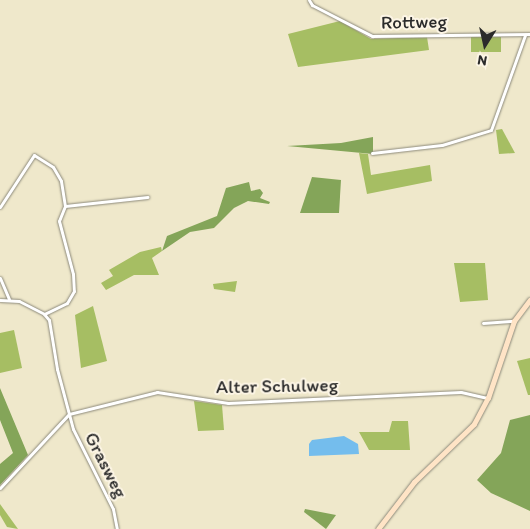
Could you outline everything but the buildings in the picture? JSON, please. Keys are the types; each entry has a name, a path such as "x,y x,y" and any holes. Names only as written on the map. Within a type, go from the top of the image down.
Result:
{"street":[{"name":"Rottweg","path":"309,0 312,5 372,36 530,34"},
{"path":"372,153 442,145 491,130 525,35"},
{"path":"0,208 34,155 53,167 57,174 65,206 59,221 74,274 74,291 67,303 44,314 9,299 0,300"},
{"path":"65,206 148,197"},
{"path":"0,278 9,299"},
{"path":"378,529 414,482 474,424 488,398 514,321 530,300"},
{"name":"Grasweg","path":"44,314 52,329 57,369 73,430 113,509 118,529"},
{"path":"483,323 514,321"},
{"name":"Alter Schulweg","path":"69,414 157,392 181,398 228,403 455,392 488,398"},
{"path":"0,488 69,414"}],"green space":[{"path":"340,21 371,39 427,37 429,50 298,67 288,34"},
{"path":"471,37 501,37 501,52 471,52"},
{"path":"502,129 515,153 499,154 496,130"},
{"path":"373,137 373,154 287,146 341,143"},
{"path":"359,153 368,154 371,175 430,165 432,181 367,194"},
{"path":"312,177 341,180 339,213 300,213"},
{"path":"249,182 251,191 260,189 263,193 260,198 270,202 269,204 248,201 234,208 214,228 190,232 162,251 167,236 217,216 226,188"},
{"path":"161,247 162,251 152,258 159,275 134,275 106,290 101,283 113,276 109,270 140,252"},
{"path":"454,263 485,263 488,300 460,302"},
{"path":"237,281 235,292 214,289 213,284"},
{"path":"93,306 107,361 81,368 75,315"},
{"path":"14,330 22,368 0,373 0,333"},
{"path":"530,358 530,395 528,395 517,361"},
{"path":"0,388 28,455 0,485 0,464 13,453 0,420"},
{"path":"194,401 222,405 224,430 198,431"},
{"path":"530,415 530,511 491,493 477,480 501,453 510,420"},
{"path":"392,421 408,421 410,450 369,450 359,432 389,432"},
{"path":"0,504 18,529 7,527 0,515"},
{"path":"305,509 336,515 326,529 304,512"}],"water":[{"path":"344,436 358,444 359,454 309,456 309,444 312,440"}]}
